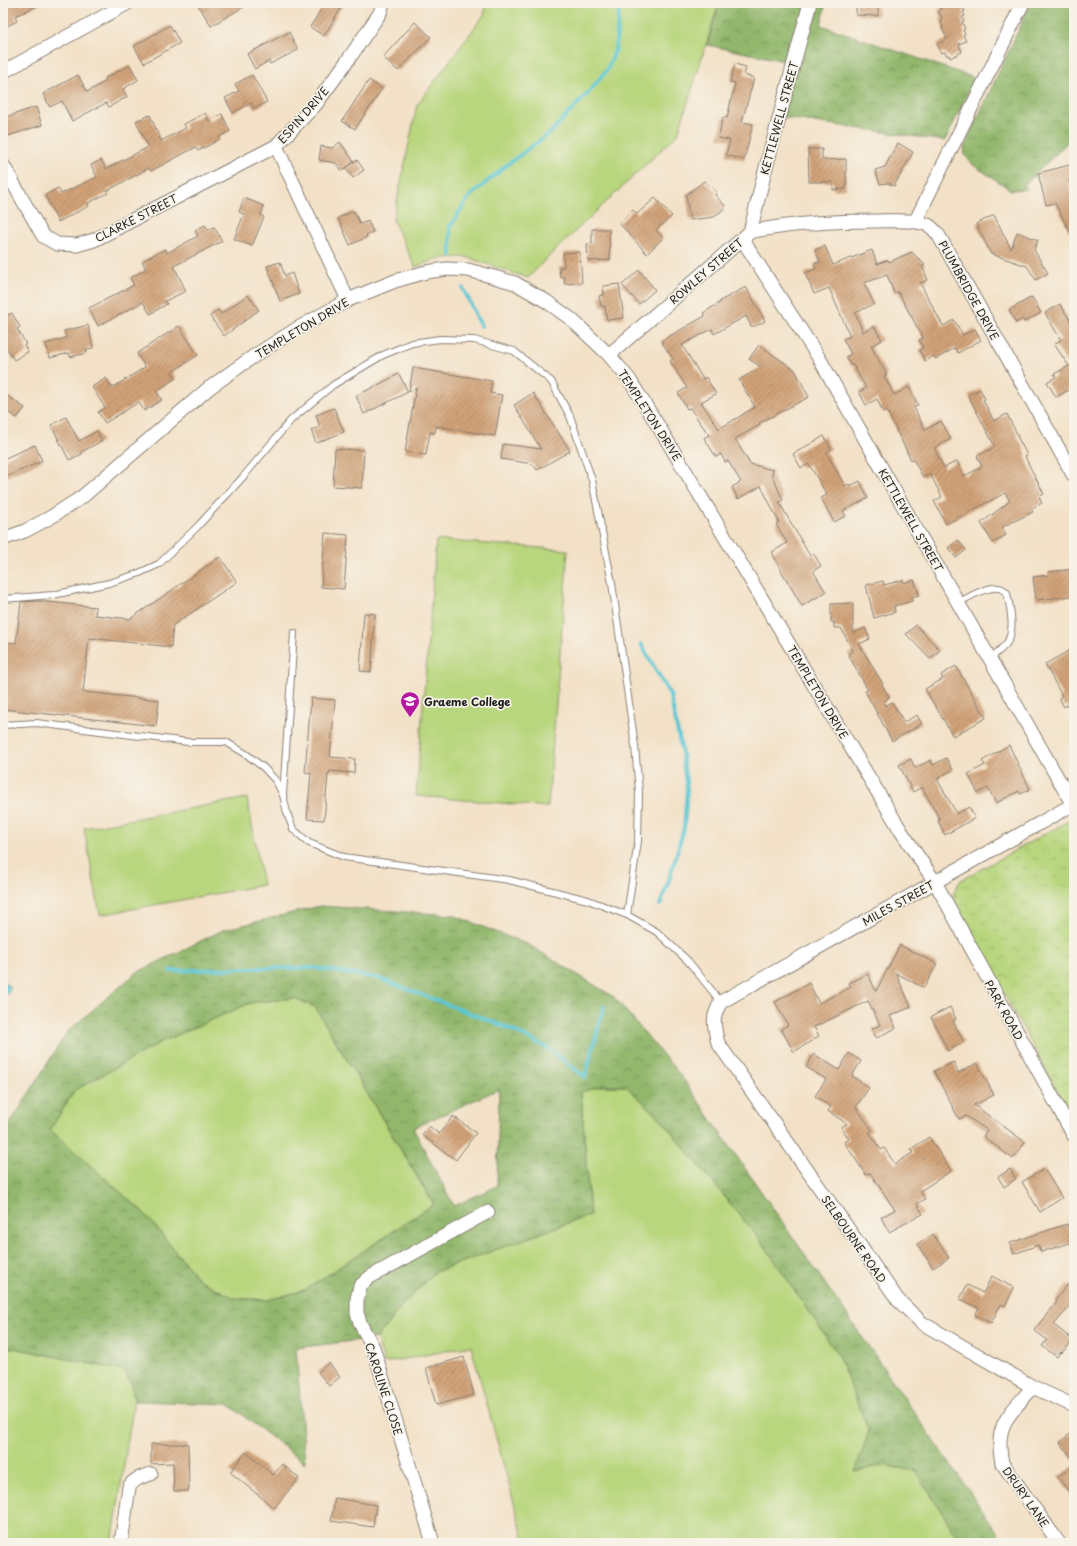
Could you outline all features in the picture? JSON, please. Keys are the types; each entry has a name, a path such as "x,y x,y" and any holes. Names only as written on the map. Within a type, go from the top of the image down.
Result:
{"street":[{"path":"3,72 128,3"},
{"name":"ESPIN DRIVE","path":"348,300 276,146 316,104 380,13 383,3"},
{"name":"KETTLEWELL STREET","path":"810,3 746,236 819,358 1073,804"},
{"path":"915,222 1023,3"},
{"name":"CLARKE STREET","path":"3,165 43,236 57,244 77,245 94,240 276,146"},
{"name":"ROWLEY STREET","path":"609,355 746,236 780,226 817,222 915,222"},
{"name":"PLUMBRIDGE DRIVE","path":"915,222 930,226 939,236 1074,476"},
{"name":"TEMPLETON DRIVE","path":"3,539 25,531 51,517 82,497 209,388 254,356 348,300 395,281 426,272 447,269 468,270 515,283 571,319 609,355 629,379 897,825 935,882"},
{"name":"MILES STREET","path":"721,1002 1073,804"},
{"name":"PARK ROAD","path":"935,882 1074,1136"},
{"name":"SELBOURNE ROAD","path":"721,1002 715,1012 714,1023 718,1043 898,1300 922,1323 1033,1387 1074,1406"},
{"name":"CAROLINE CLOSE","path":"433,1543 373,1347 360,1325 357,1312 357,1299 360,1286 370,1277 488,1212"},
{"name":"DRURY LANE","path":"1033,1387 1006,1418 1001,1433 999,1447 1002,1463 1058,1543"},
{"path":"121,1543 129,1487 137,1478 150,1474"}],"lane":[{"path":"3,599 53,595 102,585 137,574 159,564 198,526 243,478 291,420 333,385 383,355 412,343 440,339 474,340 514,351 551,381 570,416 594,487 612,583 635,746 639,792 638,840 627,914"},
{"path":"958,603 977,592 989,588 998,588 1007,593 1011,625 1010,637 1007,643 990,659"},
{"path":"294,633 284,795 287,813 293,829 302,838 309,843 344,857 509,880 588,900 627,914 657,932 688,962 721,1002"},
{"path":"3,725 36,723 188,742 226,742 246,754 264,768 276,781 284,795"}],"green space":[{"path":"486,3 719,3 678,134 547,258 528,278 466,257 439,258 415,267 393,220 417,105 484,15"},
{"path":"719,3 826,3 821,25 975,78 945,141 773,116 785,61 707,45"},
{"path":"1031,3 1074,3 1074,136 1024,185 1027,189 1011,190 972,164 965,155 964,147"},
{"path":"436,540 568,550 548,807 416,796"},
{"path":"247,798 263,885 100,915 84,828"},
{"path":"1074,818 1074,1121 954,902 954,891 961,880"},
{"path":"320,906 453,915 529,945 614,997 681,1076 1005,1543 961,1543 916,1471 882,1465 855,1472 869,1431 838,1355 765,1246 661,1119 626,1086 601,1086 581,1092 590,1215 435,1272 399,1309 377,1338 296,1348 305,1463 228,1404 134,1401 132,1384 122,1370 3,1346 3,1135 67,1032 136,973 223,930","holes":["294,998 315,1007 434,1204 305,1290 268,1300 234,1298 199,1280 144,1213 50,1130 74,1091 161,1042 250,1003","499,1089 497,1186 454,1206 413,1128"]},
{"path":"295,998 315,1007 434,1205 305,1290 268,1300 234,1298 199,1280 144,1213 50,1130 74,1091 161,1042 250,1003"},
{"path":"601,1086 626,1086 661,1119 765,1246 838,1355 869,1431 856,1472 882,1465 916,1471 961,1543 525,1543 471,1346 384,1363 377,1338 399,1309 435,1272 590,1215 581,1092"},
{"path":"3,1346 122,1370 132,1384 134,1401 112,1543 3,1543"}],"water":[{"path":"3,981 11,988 3,998"}],"building":[{"path":"3,3 43,3 15,16 17,21 3,28"},
{"path":"197,3 250,3 211,26"},
{"path":"325,3 344,3 324,36 310,27"},
{"path":"856,3 878,3 878,16 856,15"},
{"path":"937,3 961,3 965,11 963,12 965,16 962,17 964,21 962,22 965,29 963,30 965,34 963,35 966,41 959,44 962,52 950,58 945,52 941,53 937,44 947,39 940,20 942,18 938,11 941,10"},
{"path":"415,22 431,37 398,71 383,57"},
{"path":"170,25 180,43 144,63 134,46"},
{"path":"289,32 298,50 270,64 269,61 255,69 247,54"},
{"path":"735,64 746,67 744,75 754,78 742,122 753,124 744,160 726,155 730,140 718,138 723,117 727,118 735,83 730,82"},
{"path":"130,65 138,80 123,89 127,97 109,107 106,103 72,121 62,101 50,107 43,94 78,75 87,92 106,81 105,78"},
{"path":"252,75 267,102 254,109 251,103 233,113 225,98 239,91 235,84"},
{"path":"369,80 382,89 355,129 342,121"},
{"path":"36,107 42,125 8,136 3,118"},
{"path":"205,113 209,121 222,114 230,131 219,137 220,139 198,151 196,147 151,171 149,168 107,191 108,193 88,203 89,206 58,222 45,195 58,188 61,194 97,177 91,165 101,160 106,169 148,147 136,121 150,115 161,141 186,128 184,124"},
{"path":"340,142 354,162 342,171 336,163 319,160 321,146 332,148"},
{"path":"898,143 913,152 894,186 888,183 880,184 875,170 885,167"},
{"path":"808,149 822,149 822,160 846,159 846,189 833,190 833,182 809,182"},
{"path":"357,160 364,170 353,178 346,168"},
{"path":"1074,164 1074,180 1069,181 1074,201 1074,240 1055,203 1046,205 1038,173"},
{"path":"704,181 717,192 715,195 726,207 714,217 690,220 686,195"},
{"path":"244,198 264,206 261,215 264,217 252,246 234,239 244,214 239,212"},
{"path":"655,198 672,216 656,230 663,238 647,254 619,223 633,210 637,214"},
{"path":"354,211 360,224 368,221 373,232 366,235 367,237 350,245 338,218"},
{"path":"994,215 1011,249 1017,232 1038,240 1034,250 1048,273 1036,280 1027,266 991,254 976,224"},
{"path":"205,225 208,230 214,227 222,241 174,266 186,291 165,301 167,304 150,314 143,302 98,326 89,308 134,285 130,278 146,269 142,261 165,249 167,253 198,236 195,230"},
{"path":"592,229 609,229 610,260 588,261 587,244 592,243"},
{"path":"825,246 833,265 872,250 877,264 888,260 889,262 912,252 925,265 922,266 928,280 920,283 943,326 954,320 963,335 975,329 981,340 958,353 955,348 936,359 934,356 925,361 919,350 923,348 919,340 923,338 898,292 894,293 887,275 864,283 874,304 855,313 863,332 874,326 882,340 871,346 887,375 884,376 894,395 909,387 918,405 914,407 925,430 941,421 951,439 934,448 944,468 957,461 964,476 982,467 977,456 995,447 968,395 980,389 985,399 983,400 994,421 1007,414 1027,455 1025,456 1031,469 1044,494 1039,497 1042,503 1031,509 1033,512 1002,527 1006,535 993,543 981,523 1010,501 1005,493 946,524 934,501 942,497 930,474 923,477 913,459 911,460 887,411 883,412 877,399 866,405 859,392 866,388 853,365 851,366 846,357 851,354 843,339 850,336 829,288 814,294 805,273 816,269 814,264 820,262 815,250"},
{"path":"580,252 582,283 565,284 564,277 560,277 559,267 564,267 563,253"},
{"path":"280,262 285,276 292,273 299,294 280,301 267,266"},
{"path":"639,270 655,290 639,304 622,285"},
{"path":"619,284 624,318 607,320 605,306 601,306 599,296 604,295 603,286"},
{"path":"746,287 765,321 755,326 751,326 746,316 714,334 712,329 682,345 703,379 706,377 716,394 701,402 719,429 755,407 739,380 761,367 749,359 759,345 795,370 809,397 759,423 760,425 735,439 750,464 773,470 772,475 783,500 779,502 810,556 814,554 821,566 813,571 826,592 802,606 772,552 787,543 776,524 779,522 761,486 738,499 732,487 741,482 728,461 725,462 721,454 716,457 704,438 709,435 690,408 687,409 678,393 687,388 670,361 673,359 661,341 705,316 703,313 721,302 720,301"},
{"path":"248,295 259,310 224,336 210,316 218,310 221,314"},
{"path":"1032,297 1041,313 1024,322 1023,319 1016,323 1009,310"},
{"path":"1060,304 1074,327 1074,387 1056,397 1047,382 1056,377 1054,374 1069,366 1054,344 1061,340 1045,313"},
{"path":"12,313 20,327 17,329 26,344 24,345 28,352 14,360 3,342 3,318"},
{"path":"88,325 93,348 86,349 87,353 70,357 69,353 50,358 46,344 66,338 64,331"},
{"path":"179,326 198,355 172,372 176,378 156,391 162,400 144,411 139,402 105,423 98,412 105,408 92,387 106,378 112,388 145,367 137,353"},
{"path":"413,368 492,381 490,393 502,395 495,436 436,426 435,433 430,432 426,455 405,452 416,388 409,392"},
{"path":"399,374 408,392 364,414 356,396"},
{"path":"3,393 25,408 17,418 3,409"},
{"path":"533,393 570,451 537,470 533,464 501,459 503,444 541,449 514,405"},
{"path":"334,408 344,432 316,443 311,430 320,427 316,415"},
{"path":"66,417 79,441 97,431 102,441 81,452 82,454 69,460 51,425"},
{"path":"824,436 831,449 826,452 845,486 849,484 850,486 860,481 868,498 843,511 846,516 834,522 821,498 827,495 809,464 801,468 793,454"},
{"path":"35,445 42,461 6,477 3,471 3,459"},
{"path":"335,449 364,450 362,488 333,486"},
{"path":"325,533 348,535 344,589 321,587"},
{"path":"958,540 966,550 956,558 948,548"},
{"path":"220,557 237,582 173,625 171,647 89,638 83,692 159,700 156,726 3,709 3,642 16,643 21,602 38,601 96,607 95,615 130,619"},
{"path":"1074,569 1074,596 1036,600 1033,577 1049,575 1048,572"},
{"path":"903,580 904,583 914,580 919,595 911,597 912,601 894,606 895,612 874,618 866,585 883,581 884,585"},
{"path":"853,603 853,633 865,628 870,639 859,644 889,697 883,703 885,706 892,702 904,722 917,715 922,724 892,741 865,691 868,690 848,654 853,651 841,628 834,628 834,622 831,622 831,604"},
{"path":"364,613 375,614 371,672 360,671"},
{"path":"916,625 940,650 930,659 906,634"},
{"path":"1074,648 1074,717 1067,705 1064,707 1059,698 1062,696 1045,664"},
{"path":"956,666 986,718 953,736 925,689 943,679 941,675"},
{"path":"311,698 335,700 330,757 355,759 354,773 330,771 328,774 324,820 307,819 311,773 305,772"},
{"path":"1009,745 1030,789 1020,794 1019,791 996,803 988,788 978,793 968,774 985,765 982,761"},
{"path":"946,758 953,770 937,779 957,814 969,807 975,818 945,835 938,821 940,820 922,787 913,792 899,765 911,759 915,768 931,760 933,765"},
{"path":"900,945 937,964 924,988 896,973 911,1007 890,1016 896,1028 876,1038 872,1029 880,1025 868,1001 814,1027 819,1036 794,1052 781,1029 788,1025 775,1002 809,983 819,1003 851,987 849,983 868,974 876,991"},
{"path":"950,1007 956,1019 953,1021 964,1042 948,1051 931,1017"},
{"path":"849,1053 861,1061 852,1076 869,1088 856,1107 872,1130 869,1132 881,1150 884,1148 895,1164 914,1152 911,1149 929,1137 951,1171 920,1191 925,1199 917,1204 923,1214 889,1232 881,1217 895,1210 870,1173 866,1175 844,1142 849,1139 841,1127 847,1124 828,1111 831,1107 815,1096 826,1079 806,1067 814,1054 839,1070"},
{"path":"954,1062 958,1073 977,1063 994,1095 974,1105 1025,1142 1013,1159 983,1136 987,1130 966,1116 959,1119 934,1071"},
{"path":"453,1116 476,1133 456,1160 422,1135 429,1126 439,1134"},
{"path":"1010,1169 1016,1179 1004,1187 998,1177"},
{"path":"1044,1169 1062,1198 1040,1212 1022,1182"},
{"path":"1067,1224 1073,1242 1041,1252 1038,1245 1014,1254 1010,1243"},
{"path":"933,1234 949,1258 933,1268 917,1244"},
{"path":"992,1276 1014,1288 1005,1306 1001,1304 991,1323 975,1315 979,1308 960,1299 967,1285 983,1293"},
{"path":"1068,1284 1074,1289 1074,1301 1054,1325 1073,1340 1057,1357 1042,1346 1047,1340 1034,1330 1057,1302 1055,1301"},
{"path":"464,1357 474,1395 436,1405 426,1368"},
{"path":"329,1363 340,1377 329,1386 318,1372"},
{"path":"1074,1431 1074,1461 1060,1442"},
{"path":"151,1444 188,1444 189,1491 174,1491 173,1463 151,1464"},
{"path":"246,1452 273,1475 282,1464 299,1478 274,1508 230,1472"},
{"path":"1074,1465 1074,1499 1058,1477"},
{"path":"335,1498 376,1505 373,1527 331,1521"}],"waterway":[{"path":"451,255 450,227 469,197 508,164 550,133 588,93 607,70 615,51 620,3"},
{"path":"463,288 481,326"},
{"path":"641,644 670,695 681,747 687,789 684,828 660,905"},
{"path":"170,971 249,968 315,968 378,978 506,1027 549,1049 585,1077 604,1007"}],"place":[{"name":"Graeme College","path":"410,718"}]}
